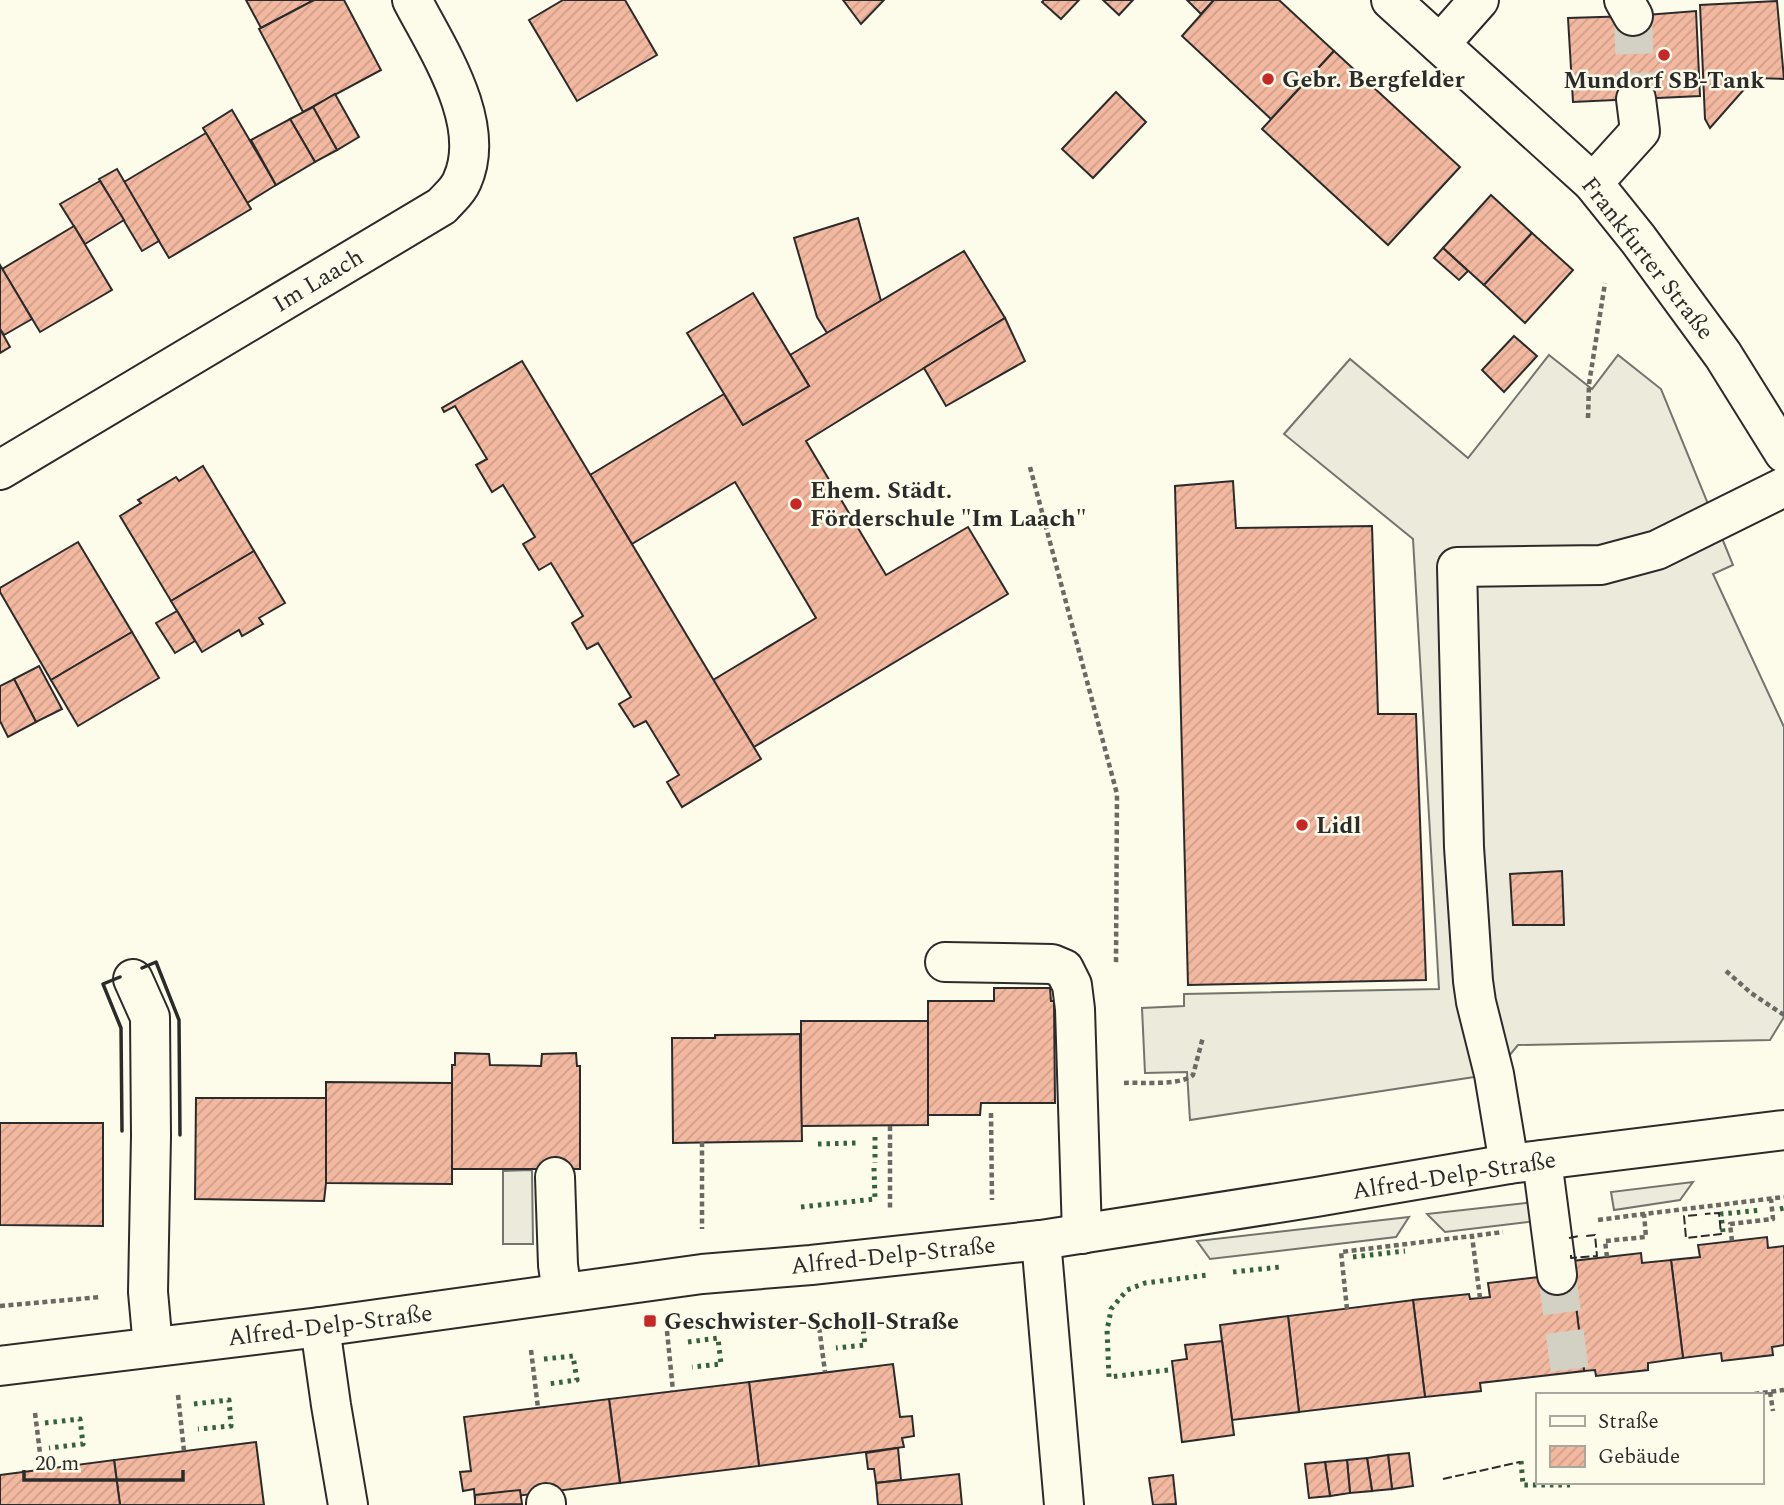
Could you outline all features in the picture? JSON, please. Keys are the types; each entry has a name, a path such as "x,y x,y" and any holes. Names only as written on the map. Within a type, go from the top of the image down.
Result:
{"street":[{"name":"Im Laach","path":"0,470 442,206 455,193 462,182 469,160 470,144 462,100 412,0"},
{"name":"Frankfurter Straße","path":"1391,0 1593,183 1638,239 1723,355 1784,453"},
{"path":"1440,44 1479,0"},
{"path":"1593,183 1640,131 1636,99"},
{"path":"1557,1275 1526,1162 1494,1074 1473,981 1464,847 1457,567 1601,565 1657,550 1784,487"},
{"path":"945,962 1052,964 1065,969 1072,985 1075,1009 1082,1234"},
{"path":"133,979 150,1017 148,1292 153,1347"},
{"name":"Alfred-Delp-Straße","path":"0,1366 320,1327 702,1274 1041,1240 1526,1162 1784,1130"},
{"path":"555,1177 558,1265 562,1293"},
{"path":"1041,1240 1064,1505"},
{"path":"320,1327 348,1505"}],"path":[{"path":"1588,418 1589,384 1605,283"},
{"path":"1030,467 1117,794 1116,973"},
{"path":"1726,971 1751,993 1784,1015"},
{"path":"1116,1084 1191,1078 1203,1037"},
{"path":"991,1113 992,1245"},
{"path":"890,1126 891,1256"},
{"path":"702,1142 702,1274"},
{"path":"1607,1257 1605,1241 1646,1237 1644,1214 1784,1197"},
{"path":"1732,1241 1730,1224 1773,1219 1771,1199"},
{"path":"1347,1309 1341,1252 1472,1236"},
{"path":"811,1265 825,1372"},
{"path":"0,1306 148,1292"},
{"path":"667,1331 673,1391"},
{"path":"531,1350 538,1408"},
{"path":"1762,1393 1784,1390"},
{"path":"1770,1392 1773,1411"},
{"path":"178,1395 184,1451"},
{"path":"35,1413 42,1469"}],"shaded area":[{"path":"1549,355 1592,389 1618,355 1661,389 1733,565 1713,574 1784,727 1784,1017 1770,1040 1518,1045 1494,1074 1190,1120 1187,1072 1145,1073 1142,1008 1184,1006 1184,994 1439,989 1413,539 1284,434 1350,359 1468,458"},
{"path":"532,1170 533,1244 503,1244 503,1171"},
{"path":"1693,1182 1680,1200 1614,1210 1611,1192"},
{"path":"1534,1202 1536,1221 1445,1232 1427,1214"},
{"path":"1409,1217 1396,1237 1210,1259 1197,1241"}],"building":[{"path":"246,0 314,0 261,28"},
{"path":"314,0 344,0 381,70 303,112 259,29"},
{"path":"563,0 625,0 657,55 577,101 529,20"},
{"path":"843,0 884,0 861,24"},
{"path":"1079,0 1061,19 1042,2"},
{"path":"1103,0 1133,0 1119,15"},
{"path":"1187,0 1214,0 1201,14"},
{"name":"Gebr. Bergfelder","path":"1214,0 1279,0 1334,51 1271,119 1182,36"},
{"path":"1777,1 1784,79 1754,78 1710,128 1705,119 1700,5"},
{"path":"1696,11 1700,96 1573,102 1568,18"},
{"path":"1334,51 1460,167 1388,245 1262,129"},
{"path":"1116,92 1146,122 1093,178 1062,149"},
{"path":"335,94 359,137 337,150 313,107"},
{"path":"313,107 337,150 315,162 290,119"},
{"path":"232,110 276,185 247,203 203,128"},
{"path":"290,119 315,162 276,185 251,140"},
{"path":"206,133 251,209 169,258 124,182"},
{"path":"117,169 159,241 142,251 99,179"},
{"path":"100,181 124,220 85,244 60,204"},
{"path":"1491,195 1532,233 1484,285 1443,248"},
{"path":"858,218 881,301 827,333 817,317 794,238"},
{"path":"74,226 112,290 40,332 2,269"},
{"path":"1532,233 1573,270 1525,323 1484,285"},
{"path":"1443,248 1468,271 1459,280 1434,258"},
{"name":"Ehem. Städt. Förderschule \"Im Laach\"","path":"964,251 1005,318 806,441 886,575 968,527 1008,594 754,747 713,680 816,618 735,482 632,544 590,475 724,394 743,425 809,386 790,355"},
{"path":"0,265 32,319 4,335 0,329"},
{"path":"753,293 809,386 743,425 687,333"},
{"path":"1005,318 1025,361 946,406 924,368"},
{"path":"0,329 10,347 0,353"},
{"path":"1514,336 1537,356 1504,392 1482,370"},
{"path":"522,361 761,759 682,807 667,782 679,775 646,721 634,727 619,704 631,697 598,643 587,649 572,623 583,616 551,563 539,570 523,544 535,537 503,485 492,492 476,465 487,459 455,406 444,412 442,408"},
{"path":"203,466 254,551 171,601 120,516 141,503 138,500 176,477 179,481"},
{"name":"Lidl","path":"1233,481 1236,528 1372,526 1378,714 1416,714 1426,980 1188,985 1175,486"},
{"path":"78,542 132,632 51,680 0,588"},
{"path":"254,551 285,603 259,618 263,624 242,636 239,630 202,652 171,601"},
{"path":"177,611 195,641 175,653 156,623"},
{"path":"132,632 159,678 78,726 51,680"},
{"path":"39,666 62,709 36,722 14,679"},
{"path":"14,679 36,722 8,737 0,721 0,686"},
{"path":"1562,871 1564,925 1513,925 1510,874"},
{"path":"994,988 1050,988 1051,1001 1054,1001 1055,1103 981,1103 980,1115 928,1115 928,1001 994,1001"},
{"path":"801,1021 928,1021 928,1125 801,1126"},
{"path":"800,1034 802,1141 673,1143 672,1038"},
{"path":"455,1053 489,1054 490,1065 541,1066 542,1054 576,1053 577,1066 580,1066 580,1169 452,1169 452,1065 455,1065"},
{"path":"326,1082 452,1083 452,1184 326,1183"},
{"path":"196,1098 326,1098 324,1201 195,1199"},
{"path":"0,1123 103,1123 103,1226 0,1225"},
{"path":"1767,1237 1768,1248 1784,1246 1784,1345 1772,1347 1773,1355 1722,1361 1721,1353 1683,1358 1671,1260 1700,1257 1698,1245"},
{"path":"1641,1253 1642,1263 1671,1260 1683,1358 1648,1363 1648,1370 1596,1376 1595,1370 1584,1371 1572,1261"},
{"path":"1572,1273 1584,1371 1480,1383 1481,1391 1425,1397 1413,1300 1469,1294 1470,1299 1490,1297 1488,1283"},
{"path":"1413,1300 1425,1397 1299,1412 1288,1316"},
{"path":"1288,1316 1299,1412 1232,1420 1220,1325"},
{"path":"1222,1341 1234,1435 1182,1442 1172,1361 1187,1359 1185,1345"},
{"path":"893,1364 900,1417 912,1416 914,1436 902,1438 904,1447 759,1466 749,1382"},
{"path":"749,1382 759,1466 620,1483 609,1399"},
{"path":"609,1399 620,1483 475,1501 474,1489 463,1491 460,1472 471,1471 464,1417"},
{"path":"256,1442 264,1505 120,1505 114,1460"},
{"path":"898,1448 901,1480 876,1483 874,1469 868,1469 866,1453"},
{"path":"1409,1453 1413,1486 1392,1489 1388,1455"},
{"path":"1388,1455 1392,1489 1372,1491 1367,1458"},
{"path":"1367,1458 1372,1491 1350,1493 1347,1460"},
{"path":"114,1460 120,1505 0,1505 0,1475"},
{"path":"1347,1460 1350,1493 1330,1496 1325,1462"},
{"path":"1325,1462 1330,1496 1309,1498 1305,1464"},
{"path":"959,1474 962,1505 878,1505 876,1483"},
{"path":"1173,1475 1176,1504 1153,1505 1149,1478"},
{"path":"520,1490 522,1504 475,1505 475,1495"}],"tunnel":[{"path":"1633,16 1636,99"},
{"path":"1557,1275 1570,1372"}],"hedge":[{"path":"875,1137 875,1163"},
{"path":"818,1144 856,1143"},
{"path":"801,1207 875,1199 874,1168"},
{"path":"1780,1209 1784,1208"},
{"path":"1723,1232 1721,1214 1762,1210"},
{"path":"1353,1257 1405,1251"},
{"path":"1233,1272 1280,1267"},
{"path":"1168,1370 1109,1377 1107,1329 1111,1309 1127,1290 1145,1283 1208,1275"},
{"path":"831,1324 862,1319 865,1345 836,1348"},
{"path":"688,1342 718,1338 721,1364 692,1367"},
{"path":"544,1359 573,1356 577,1380 548,1384"},
{"path":"194,1404 229,1400 231,1426 198,1429"},
{"path":"45,1423 80,1419 83,1444 49,1448"},
{"path":"1521,1461 1523,1485 1570,1485"}],"fence":[{"path":"142,968 156,962 179,1020 180,1135"},
{"path":"120,977 103,984 121,1028 122,1131"},
{"path":"1697,1215 1684,1216 1686,1238 1721,1234 1719,1213 1705,1214"},
{"path":"1571,1255 1571,1258 1597,1256 1595,1235 1586,1236"},
{"path":"1569,1238 1579,1236"},
{"path":"1443,1479 1520,1462"}],"wall":[{"path":"142,968 156,962 179,1020 180,1135"},
{"path":"120,977 103,984 121,1028 122,1131"}],"place":[{"name":"Mundorf SB-Tank","path":"1664,55"},
{"name":"Gebr. Bergfelder","path":"1268,79"},
{"name":"Ehem. Städt. Förderschule \"Im Laach\"","path":"796,504"},
{"name":"Lidl","path":"1302,825"},
{"name":"Geschwister-Scholl-Straße","path":"650,1321"}]}
